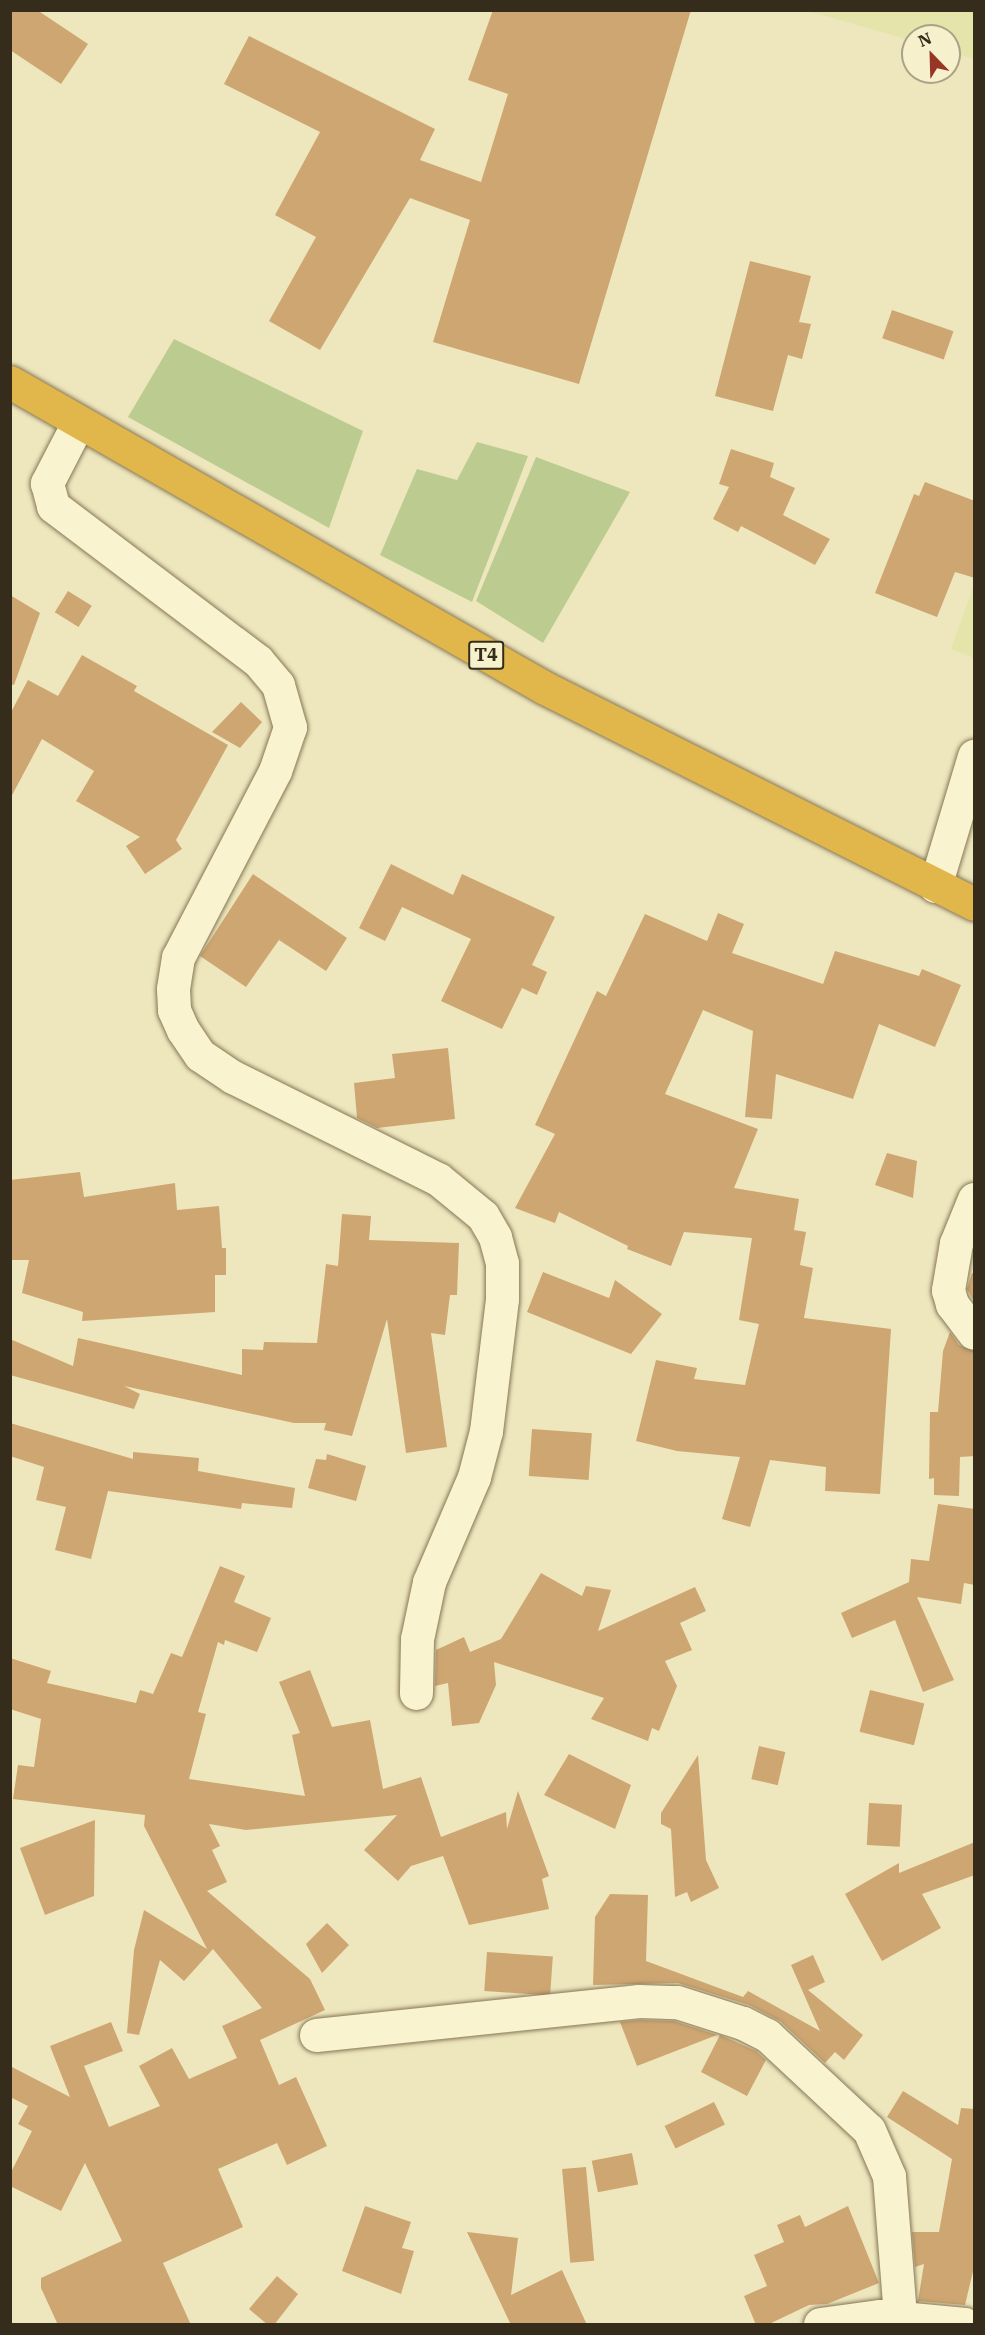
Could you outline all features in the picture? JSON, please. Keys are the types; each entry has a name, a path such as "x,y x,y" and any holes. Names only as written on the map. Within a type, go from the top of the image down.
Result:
{"highway":[{"name":"T4","path":"10,382 78,423 545,688 935,886 975,904"}],"street":[{"path":"78,423 47,483 53,506 258,661 278,685 290,728 275,771 178,957 174,999 183,1030 201,1055 233,1077 438,1179 467,1200 483,1216 500,1254 502,1299 486,1431 474,1477 429,1582 417,1640 416,1693"},
{"path":"935,886 975,756"},
{"path":"975,1199 956,1243 948,1290 952,1304 975,1333"},
{"path":"316,2035 639,2001 677,2002 743,2023 767,2035 855,2113 877,2144 889,2176 900,2316"},
{"path":"820,2325 900,2316 965,2325"}],"green space":[{"path":"808,11 974,11 974,59 961,55 961,24 901,24 901,38"},
{"path":"174,339 363,431 329,528 128,417"},
{"path":"477,442 528,456 472,602 380,555 417,469 457,480"},
{"path":"536,457 630,492 543,643 476,601"},
{"path":"974,585 974,658 951,649"}],"building":[{"path":"10,10 37,10 88,44 61,84 10,50"},
{"path":"493,10 691,10 579,384 433,342 470,220 410,198 320,350 269,321 316,237 275,215 320,132 224,84 249,36 435,129 420,160 481,182 508,94 468,80"},
{"path":"750,261 811,276 799,322 811,324 802,359 788,355 773,411 715,396"},
{"path":"892,310 953,331 944,360 882,338"},
{"path":"731,449 774,463 770,477 795,488 783,515 830,539 815,565 741,526 738,532 713,519 729,487 719,484"},
{"path":"925,482 975,501 975,578 955,572 937,617 875,593 914,494 919,496"},
{"path":"68,591 92,606 78,627 55,612"},
{"path":"10,595 40,613 14,685 10,684"},
{"path":"82,655 137,686 134,691 228,745 176,840 182,849 145,874 126,846 140,837 76,801 94,771 42,739 10,799 10,714 28,680 58,696"},
{"path":"241,702 262,722 240,748 212,732"},
{"path":"391,864 453,895 462,874 555,917 532,965 547,972 537,995 522,988 502,1029 441,1001 471,939 402,907 385,941 359,928"},
{"path":"253,874 347,938 326,971 279,940 246,987 200,956"},
{"path":"718,913 744,924 732,953 823,984 835,951 919,976 922,969 961,985 935,1047 879,1024 853,1099 776,1074 772,1119 745,1117 753,1031 703,1010 665,1094 758,1129 734,1188 799,1199 794,1230 806,1232 800,1265 813,1268 804,1318 891,1329 880,1494 825,1491 826,1467 770,1460 750,1527 722,1519 740,1457 677,1451 636,1441 656,1360 697,1368 694,1379 745,1385 759,1324 739,1320 752,1238 684,1232 671,1266 627,1249 628,1246 559,1212 555,1223 515,1208 555,1134 535,1125 597,991 606,996 645,914 707,941"},
{"path":"448,1048 455,1119 377,1128 357,1118 354,1083 395,1078 392,1054"},
{"path":"887,1153 917,1161 913,1198 875,1185"},
{"path":"80,1172 84,1197 175,1183 177,1210 219,1206 222,1248 226,1248 226,1275 215,1275 215,1312 82,1321 83,1312 22,1293 29,1260 10,1260 10,1180"},
{"path":"342,1214 371,1216 369,1240 459,1243 457,1295 450,1295 445,1335 431,1333 447,1447 406,1453 387,1319 352,1436 324,1430 326,1423 294,1423 124,1386 140,1394 134,1409 10,1375 10,1339 73,1366 78,1338 242,1375 242,1349 263,1350 264,1342 317,1343 326,1264 338,1266"},
{"path":"543,1272 609,1298 615,1280 662,1314 631,1354 527,1312"},
{"path":"972,1273 975,1274 975,1303 967,1289"},
{"path":"950,1332 959,1345 975,1351 975,1456 960,1457 959,1496 934,1495 934,1478 929,1479 930,1412 938,1412 943,1351"},
{"path":"10,1423 133,1459 133,1452 199,1458 198,1471 295,1488 292,1508 242,1503 241,1509 108,1491 91,1559 55,1550 66,1507 36,1500 44,1467 10,1456"},
{"path":"532,1429 592,1433 589,1480 529,1476"},
{"path":"327,1454 366,1466 356,1501 308,1488 316,1459 326,1460"},
{"path":"938,1504 975,1509 975,1585 964,1583 961,1604 917,1597 954,1680 923,1692 895,1620 852,1638 841,1613 909,1582 911,1559 929,1561"},
{"path":"220,1566 245,1576 234,1602 271,1618 257,1652 225,1640 224,1645 218,1642 198,1712 206,1714 189,1779 305,1796 292,1735 300,1733 279,1682 310,1670 332,1727 370,1720 383,1789 421,1777 441,1837 506,1812 507,1829 518,1791 549,1876 542,1879 549,1909 469,1925 443,1856 411,1866 398,1881 364,1850 397,1815 246,1830 209,1824 220,1846 212,1850 227,1882 207,1891 310,1979 325,2010 260,2040 279,2085 296,2077 327,2146 287,2165 277,2143 218,2169 243,2227 163,2263 191,2325 58,2325 41,2288 41,2278 122,2241 85,2163 61,2211 10,2186 10,2174 32,2131 18,2124 28,2106 10,2097 10,2066 70,2097 50,2046 111,2022 123,2051 84,2066 109,2127 160,2106 139,2066 172,2048 189,2079 237,2058 222,2026 262,2008 213,1949 184,1981 160,1960 139,2035 127,2033 134,1950 144,1910 207,1949 144,1826 145,1815 13,1799 18,1765 34,1767 41,1719 10,1709 10,1658 51,1671 47,1683 136,1703 140,1690 153,1694 171,1653 182,1657"},
{"path":"541,1573 582,1596 586,1586 611,1590 598,1631 695,1587 706,1611 680,1623 692,1650 665,1661 677,1686 659,1731 652,1728 648,1741 591,1719 604,1698 494,1662 496,1685 479,1723 452,1726 448,1683 435,1686 436,1650 464,1637 470,1652 501,1639"},
{"path":"870,1690 924,1704 914,1745 860,1732"},
{"path":"759,1746 785,1752 778,1785 751,1779"},
{"path":"569,1754 631,1785 615,1829 544,1795"},
{"path":"698,1755 706,1860 719,1888 691,1902 687,1892 675,1897 671,1829 661,1824 661,1813"},
{"path":"869,1803 902,1805 900,1847 867,1845"},
{"path":"95,1820 94,1896 45,1915 20,1848"},
{"path":"975,1842 975,1875 922,1894 941,1928 882,1961 845,1894 899,1863 899,1873"},
{"path":"610,1894 648,1895 646,1961 743,1997 748,1991 820,2031 791,1965 813,1955 825,1982 808,1990 863,2035 844,2060 835,2052 825,2063 780,2021 749,2005 678,1983 593,1985 595,1917"},
{"path":"327,1923 349,1945 322,1973 306,1944"},
{"path":"487,1952 553,1957 550,1996 484,1991"},
{"path":"674,2021 717,2035 637,2066 620,2022"},
{"path":"720,2035 756,2051 766,2060 747,2096 701,2072"},
{"path":"903,2091 958,2125 961,2108 975,2109 975,2263 965,2305 918,2301 924,2264 915,2267 912,2232 939,2232 952,2159 887,2117"},
{"path":"714,2102 725,2124 676,2149 665,2126"},
{"path":"632,2153 638,2184 598,2192 592,2161"},
{"path":"586,2167 594,2261 570,2263 562,2169"},
{"path":"365,2206 411,2222 402,2248 414,2251 401,2294 342,2271"},
{"path":"848,2206 879,2283 827,2304 809,2305 767,2325 756,2325 744,2296 767,2286 754,2255 784,2242 777,2225 800,2215 805,2227"},
{"path":"467,2232 518,2238 511,2295 562,2270 587,2325 511,2325"},
{"path":"277,2276 298,2294 274,2325 268,2325 249,2309"}]}
